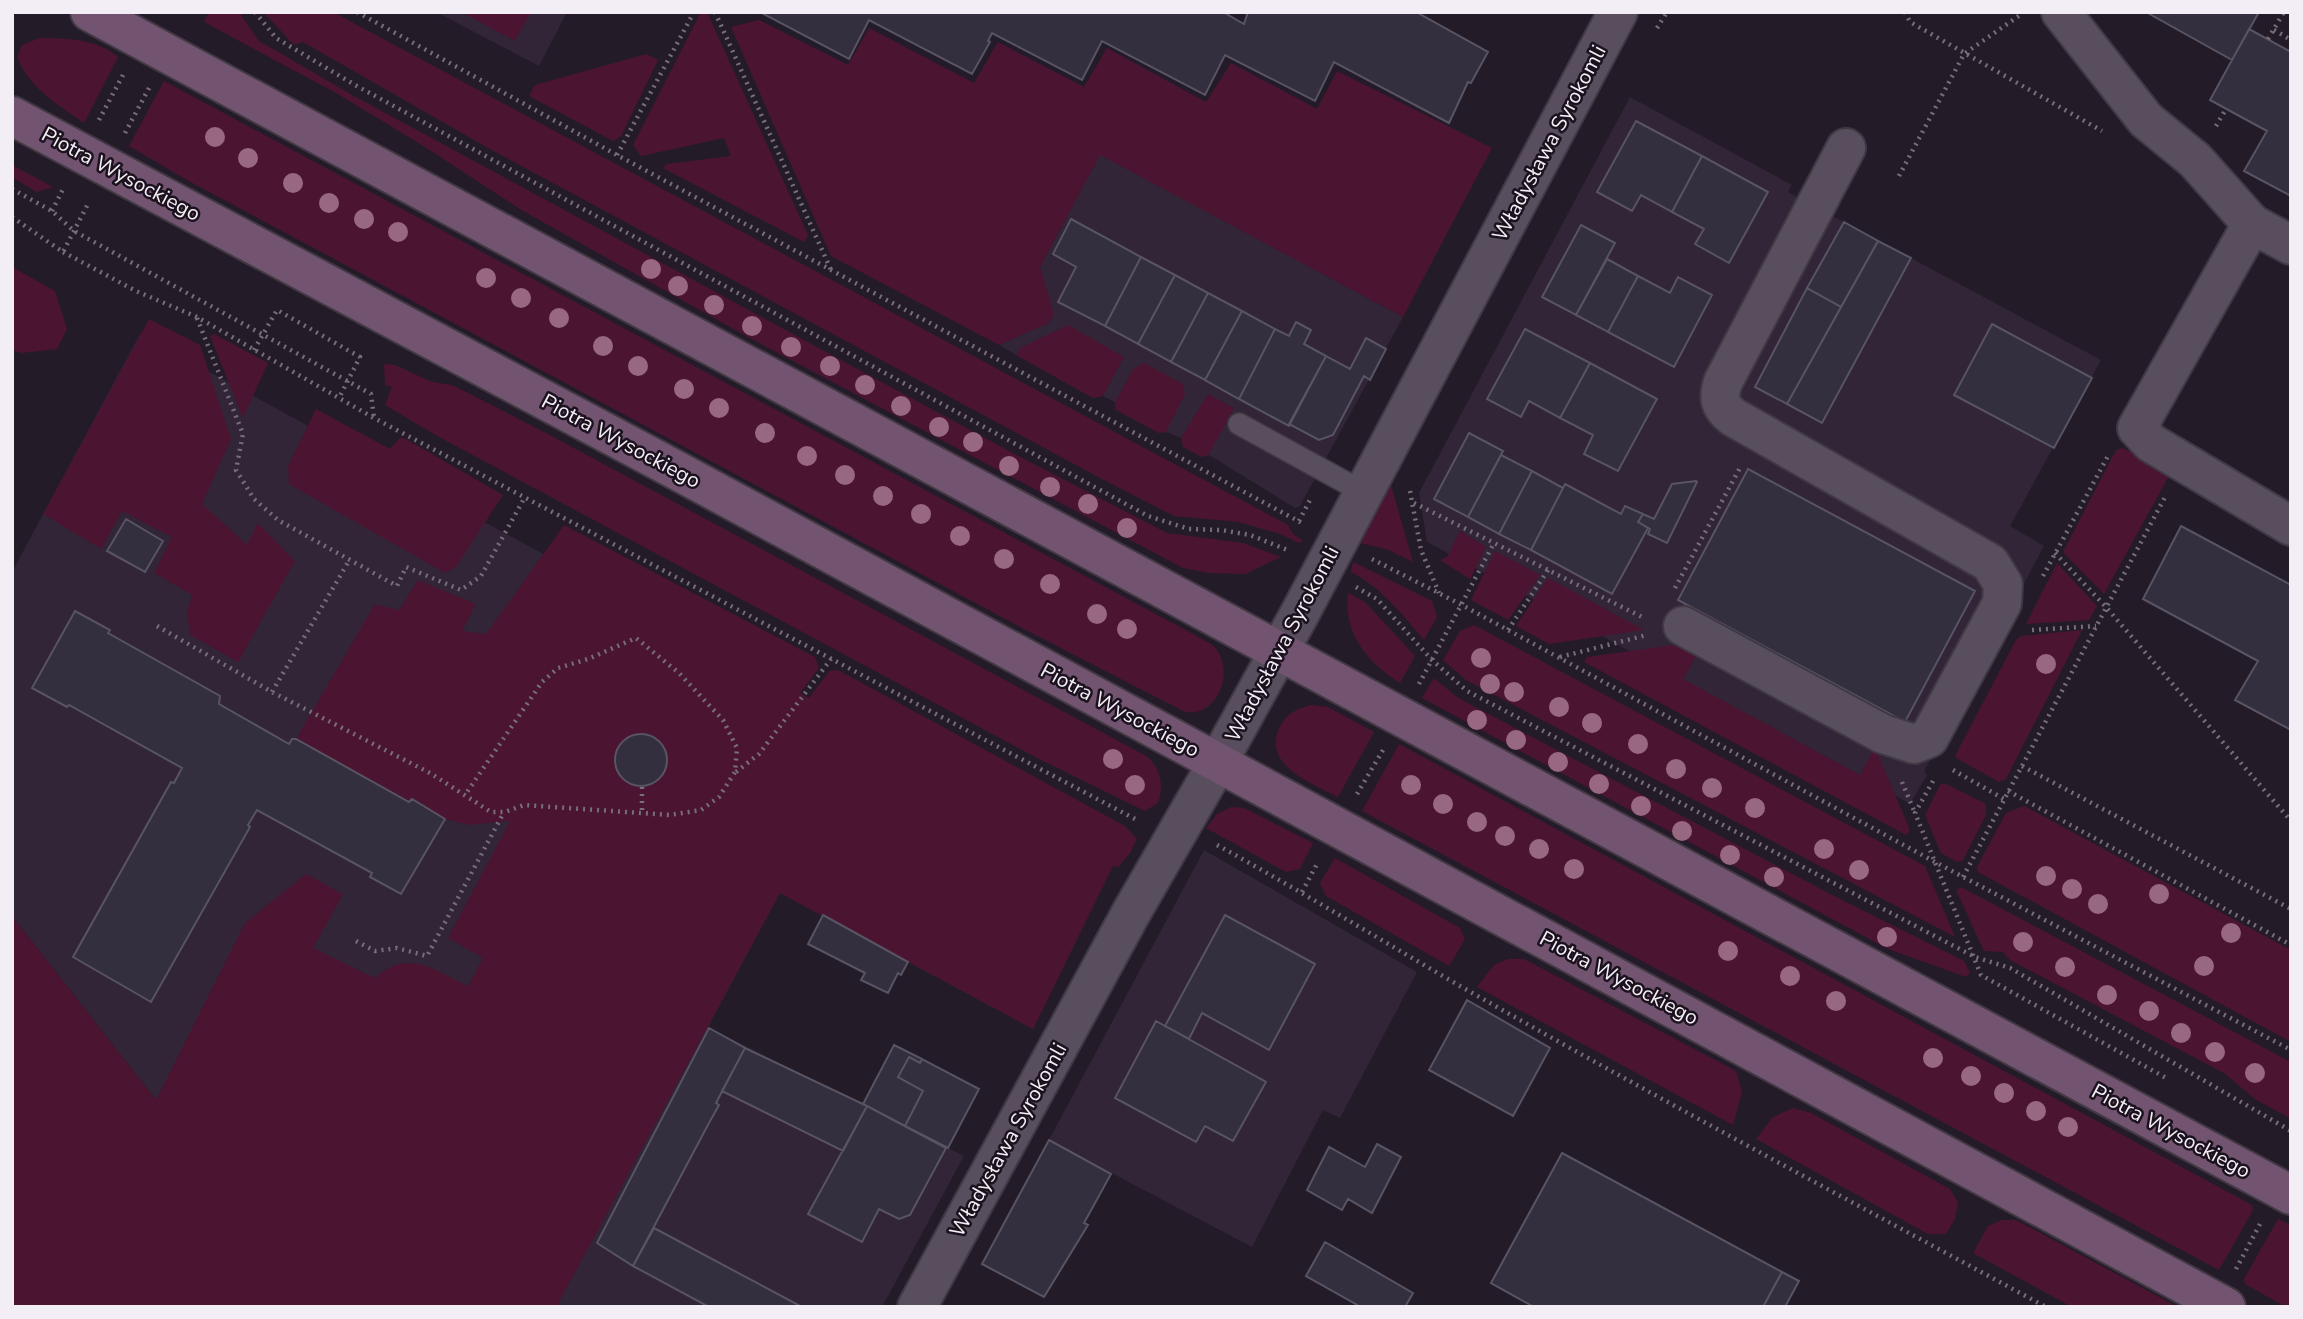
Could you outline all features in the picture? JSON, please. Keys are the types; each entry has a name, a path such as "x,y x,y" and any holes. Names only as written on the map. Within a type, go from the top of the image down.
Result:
{"main road":[{"name":"Piotra Wysockiego","path":"90,12 2285,1192"},
{"name":"Piotra Wysockiego","path":"12,116 1219,762 2222,1305"}],"street":[{"name":"Władysława Syrokomli","path":"917,1307 1131,913 1280,651 1618,12"},
{"path":"2061,12 2146,120 2195,160 2252,224 2291,245"},
{"path":"1669,626 1883,734 1936,751 2002,603 2003,583 1990,563 1759,432 1723,408 1719,397 1723,382 1846,148"},
{"path":"2252,224 2137,428 2151,443 2291,526"}],"lane":[{"path":"1240,424 1363,492"}],"path":[{"path":"254,12 276,38 332,72 1148,516 1189,529 1250,535 1330,555 1439,594 2291,1051"},
{"path":"357,12 831,271 1330,555 1377,599 1432,660 1467,691 1975,957 2010,968 2291,1131"},
{"path":"617,155 694,12"},
{"path":"715,12 831,271"},
{"path":"1655,33 1667,12"},
{"path":"1905,12 1910,22 1964,54"},
{"path":"1899,176 1964,54 2024,12"},
{"path":"2267,39 2284,12"},
{"path":"2274,30 2291,40"},
{"path":"52,211 142,41"},
{"path":"12,189 52,211 74,231 371,394 374,418"},
{"path":"63,252 136,291 197,317 374,418 1174,840 1200,836 1706,1123 2046,1307"},
{"path":"254,350 277,310 360,357 339,398"},
{"path":"197,317 243,434 236,471 254,499 278,520 397,586 406,567 461,590 481,576 525,498"},
{"path":"2038,586 2117,439 2137,428"},
{"path":"1559,657 1669,626 1759,432"},
{"path":"1963,877 2184,461"},
{"path":"1408,481 1420,550 1439,594"},
{"path":"1413,503 1669,626"},
{"path":"1462,605 1494,543"},
{"path":"2056,553 2291,821"},
{"path":"272,692 350,559"},
{"path":"1508,630 1548,570"},
{"path":"157,626 272,692 430,773 491,812 505,812 524,805 670,815 701,810 719,797 735,772 759,754 831,659"},
{"path":"2028,630 2096,626"},
{"path":"465,794 542,681 558,668 588,659 636,638 679,673 723,720 737,748 735,772"},
{"path":"2004,799 1936,751 1915,813 1981,975 2172,1082"},
{"path":"2022,766 2291,909"},
{"path":"642,787 642,813"},
{"path":"2008,792 2291,945"},
{"path":"356,941 375,951 397,948 427,956 505,812"},
{"path":"2222,1305 2285,1192"}],"shaded area":[{"path":"209,12 239,12 259,41 354,96 1009,451 1167,533 1243,543 1281,557 1245,574 1209,573 1183,568 748,337 523,211 336,93 204,22"},
{"path":"263,12 333,12 1288,525 1293,534 1303,541 1299,543 1280,534 1239,522 1174,516 488,148 303,42 294,45"},
{"path":"436,12 567,12 539,66"},
{"path":"461,12 531,12 515,41"},
{"path":"701,12 707,12 808,235 804,242 663,168 667,164 731,156 724,138 641,156 633,145"},
{"path":"759,20 848,65 869,28 974,83 998,42 1084,87 1107,48 1206,102 1231,63 1317,109 1337,71 1492,148 1403,317 1100,155 1040,267 1054,315 1049,323 999,345 831,256 731,27"},
{"path":"40,38 91,43 118,57 84,123 45,94 22,68 17,57 22,45"},
{"path":"646,54 658,60 621,136 613,141 529,96 535,85"},
{"path":"164,81 1209,643 1216,649 1224,670 1220,691 1206,708 1185,712 1024,629 187,180 129,146"},
{"path":"1630,97 1792,185 1788,192 2101,360 2010,526 2044,546 1924,771 1927,775 1910,804 1427,542 1419,493"},
{"path":"1100,154 1403,317 1300,506 1295,508 1209,455 1202,457 1183,447 1181,438 1166,432 1159,433 1116,410 1115,402 1103,396 1093,398 999,345 1048,323 1040,267"},
{"path":"12,165 53,187 37,192 12,177"},
{"path":"12,267 55,291 67,329 57,349 22,353 12,350"},
{"path":"149,319 200,345 231,439 202,504 247,545 258,523 295,561 238,662 190,635 187,613 192,595 154,573 172,537 122,511 101,549 43,514"},
{"path":"1068,325 1124,357 1103,396 1093,398 1016,355 1020,348"},
{"path":"140,334 1113,865 1033,1029 780,893 708,1027 964,1156 882,1307 560,1307 559,1303 185,1137 12,916 12,572"},
{"path":"214,334 268,363 243,418 210,336"},
{"path":"1144,363 1183,384 1185,394 1166,432 1159,433 1116,410 1115,402 1133,369"},
{"path":"384,364 395,365 432,382 452,385 546,433 1148,757 1160,778 1158,803 1145,811 1039,759 439,437 385,405 392,387 385,385"},
{"path":"1208,394 1234,408 1209,454 1202,457 1183,447 1181,438"},
{"path":"316,409 390,449 400,438 404,438 503,495 455,568 445,573 289,484 288,466"},
{"path":"2123,448 2170,474 2104,594 2063,552 2116,450"},
{"path":"1391,485 1413,562 1386,549 1360,543"},
{"path":"564,525 815,657 819,668 800,693 809,698 829,671 838,670 1125,826 1137,839 1118,867 1113,866 1033,1029 780,893 559,1302 560,1307 12,1307 12,916 156,1100 245,923 306,874 343,894 313,948 375,978 387,969 410,963 432,969 468,986 483,958 448,938 510,821 469,825 445,819 296,739 375,604 399,610 418,580 476,604 462,631 486,634"},
{"path":"1460,531 1486,547 1470,579 1440,560 1447,557"},
{"path":"1495,551 1540,575 1508,620 1471,600"},
{"path":"1353,562 1432,601 1437,617 1424,640 1382,594 1351,572"},
{"path":"2057,563 2097,606 2089,620 2026,624"},
{"path":"1548,578 1644,630 1549,644 1516,626"},
{"path":"1348,593 1365,602 1415,656 1400,683 1377,666 1360,645 1349,621"},
{"path":"1474,625 1925,866 1955,937 1466,680 1443,660 1460,631"},
{"path":"2082,630 2006,779 1999,782 1956,758 2016,640 2021,636"},
{"path":"1689,643 1700,649 1683,679 1860,775 1875,747 1910,830 1906,835 1584,662 1587,657"},
{"path":"1434,678 1458,698 1838,898 1964,961 1970,973 1966,977 1888,949 1422,698"},
{"path":"1312,705 1328,707 1374,732 1338,797 1291,770 1277,751 1276,739 1287,717 1294,711"},
{"path":"1399,744 2252,1205 2253,1210 2219,1270 1362,811"},
{"path":"1944,783 1986,804 1986,815 1963,860 1957,862 1941,853 1925,815 1940,785"},
{"path":"2024,806 2291,950 2291,1042 1978,872 1977,867 2006,813"},
{"path":"1231,807 1244,808 1313,843 1300,869 1286,872 1206,828 1217,814"},
{"path":"1204,850 1417,972 1340,1118 1323,1110 1252,1247 1049,1140"},
{"path":"1335,858 1460,928 1465,939 1449,966 1326,896 1320,883"},
{"path":"1961,887 2291,1062 2291,1119 2255,1099 2224,1073 2010,960 2003,952 1984,951 1956,890"},
{"path":"1508,959 1524,959 1736,1071 1742,1092 1733,1125 1477,987 1494,965"},
{"path":"1793,1108 1811,1113 1950,1189 1958,1202 1955,1219 1946,1234 1928,1234 1756,1139 1773,1117"},
{"path":"2278,1219 2291,1225 2291,1307 2286,1307 2245,1284 2244,1279"},
{"path":"2002,1220 2016,1220 2178,1307 2072,1307 1973,1253 1988,1226"}],"building":[{"path":"760,12 1223,12 1244,24 1248,12 1416,12 1488,52 1471,83 1468,82 1449,123 1334,62 1315,101 1225,55 1205,95 1102,41 1082,80 992,33 988,41 990,42 972,74 869,20 849,59"},
{"path":"2146,12 2259,12 2232,60"},
{"path":"2249,29 2291,52 2291,196 2244,171 2267,131 2210,100"},
{"path":"1636,121 1702,156 1672,212 1641,195 1632,211 1597,192"},
{"path":"1702,156 1768,192 1729,263 1695,244 1704,229 1672,212"},
{"path":"1071,219 1141,257 1105,326 1058,302 1076,267 1053,254"},
{"path":"1844,222 1878,241 1841,307 1807,288"},
{"path":"1581,225 1615,243 1576,315 1542,297"},
{"path":"1878,241 1911,258 1822,423 1787,404"},
{"path":"1141,257 1175,275 1138,344 1105,326"},
{"path":"1607,259 1638,276 1608,332 1576,315"},
{"path":"1175,275 1208,293 1171,362 1138,344"},
{"path":"1638,276 1670,293 1678,277 1712,295 1674,367 1608,332"},
{"path":"1807,288 1841,307 1787,404 1755,387"},
{"path":"1208,293 1242,311 1205,380 1171,362"},
{"path":"1242,311 1275,329 1239,399 1205,380"},
{"path":"1296,322 1311,330 1304,344 1326,356 1289,426 1239,399 1275,329 1289,336"},
{"path":"1992,324 2092,378 2054,448 1954,395"},
{"path":"1525,329 1590,363 1560,418 1529,401 1521,417 1487,399"},
{"path":"1366,338 1386,349 1370,380 1364,376 1333,435 1319,440 1289,424 1326,356 1350,369"},
{"path":"1590,363 1657,399 1618,471 1584,454 1593,435 1560,418"},
{"path":"1469,433 1503,451 1468,517 1434,499"},
{"path":"1501,455 1532,471 1499,534 1468,517"},
{"path":"1748,469 1975,591 1905,722 1678,600"},
{"path":"1532,471 1563,488 1531,550 1499,534"},
{"path":"1696,481 1667,543 1648,534 1650,529 1638,522 1643,514 1654,519 1672,484"},
{"path":"1565,484 1621,514 1625,506 1643,514 1638,522 1648,528 1612,594 1531,550"},
{"path":"126,519 163,541 145,572 107,551"},
{"path":"2181,526 2291,585 2291,730 2235,700 2258,661 2143,599"},
{"path":"75,611 110,630 108,633 220,696 219,704 289,744 292,739 296,739 445,819 401,894 370,877 372,873 257,810 151,1002 73,957 171,782 174,783 182,768 69,705 67,707 32,688"},
{"path":"641,734 660,741 667,760 660,779 641,786 622,779 615,760 622,741"},
{"path":"823,915 908,962 901,975 898,973 888,993 861,980 865,973 808,944"},
{"path":"1225,915 1315,964 1269,1050 1202,1013 1189,1039 1165,1026"},
{"path":"1467,1000 1550,1048 1513,1116 1429,1070"},
{"path":"1156,1021 1266,1082 1233,1141 1205,1126 1196,1142 1115,1098"},
{"path":"709,1028 745,1048 716,1103 719,1105 633,1266 597,1243"},
{"path":"894,1045 922,1059 920,1063 909,1057 898,1077 923,1091 905,1126 863,1104"},
{"path":"745,1048 867,1106 843,1151 722,1091"},
{"path":"909,1057 920,1063 922,1059 979,1089 948,1148 905,1126 923,1091 898,1077"},
{"path":"867,1106 946,1148 910,1215 899,1219 879,1209 862,1242 808,1214"},
{"path":"1049,1140 1111,1174 1084,1223 1088,1225 1044,1297 982,1264"},
{"path":"1377,1144 1401,1157 1372,1213 1348,1199 1342,1210 1307,1190 1329,1147 1365,1167"},
{"path":"1562,1153 1782,1272 1763,1307 1534,1307 1491,1283"},
{"path":"654,1228 802,1307 709,1307 633,1266"},
{"path":"1325,1242 1413,1293 1405,1307 1361,1307 1306,1276"},
{"path":"1782,1272 1799,1281 1785,1307 1763,1307"}]}
